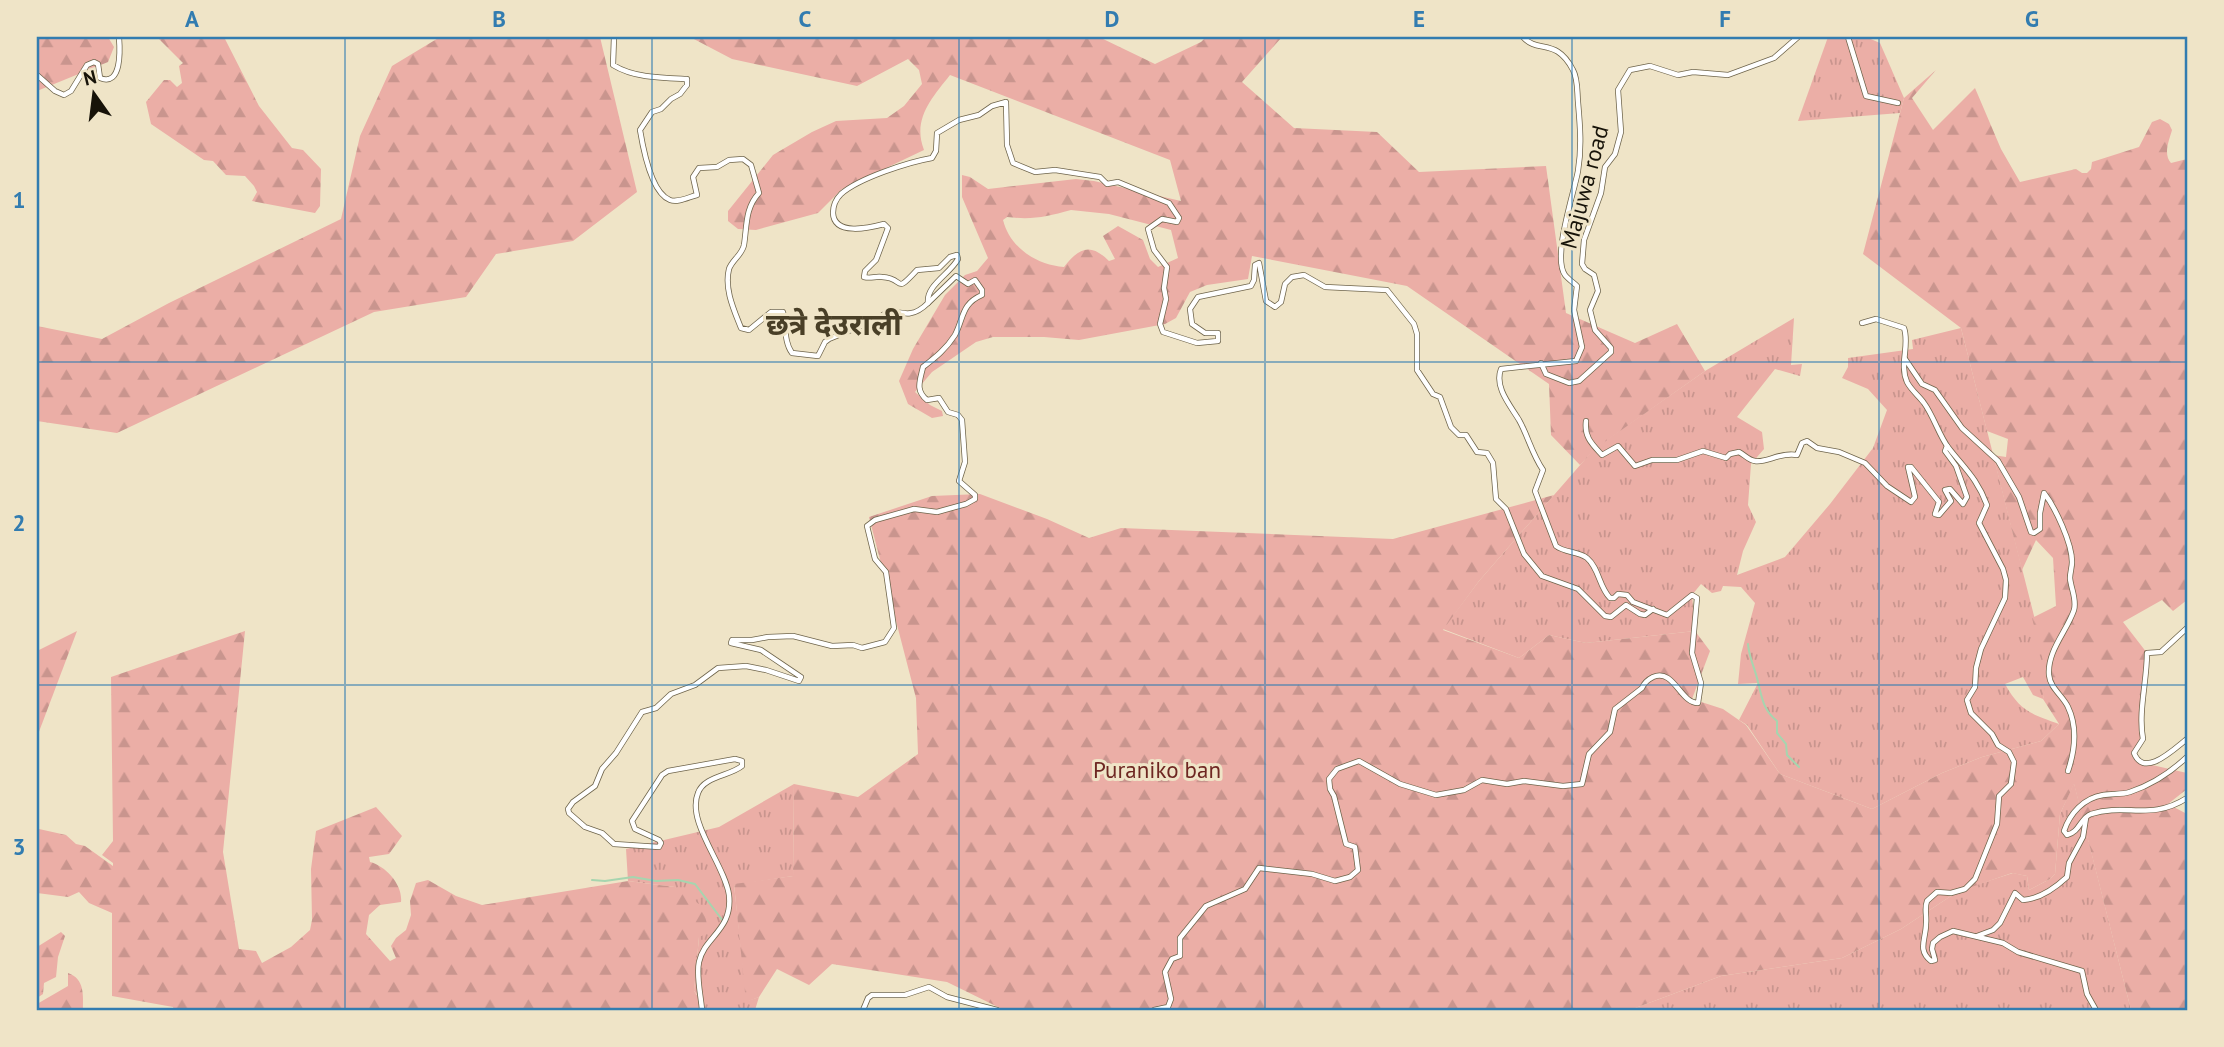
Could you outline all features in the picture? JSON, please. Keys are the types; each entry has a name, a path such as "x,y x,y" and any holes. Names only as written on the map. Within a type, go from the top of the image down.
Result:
{"street":[{"path":"37,75 55,91 64,95 71,91 87,65 94,62 98,64 100,78 111,79 116,74 120,51 119,37"},
{"path":"614,37 613,65 653,78 687,79 687,85 680,94 662,109 652,113 640,130 643,148 658,192 669,200 677,201 697,195 693,177 699,168 718,167 737,159 743,159 751,165 760,193 750,208 741,252 730,268 728,292 741,328 749,331 771,312 783,312 787,328 786,345 792,353 818,356 829,339 876,320 887,311 906,315 922,309 956,276 968,284 975,280 982,290 982,295 972,299 961,315 956,333 943,352 923,367 918,388 927,400 939,398 948,412 958,415 962,420 965,462 959,481 975,495 975,499 937,512 914,509 875,520 867,526 874,559 886,572 894,628 885,642 862,648 853,645 832,646 793,636 732,640 731,643 761,650 801,677 799,681 746,666 719,668 695,685 671,694 656,708 642,712 616,753 602,769 595,786 568,809 585,827 602,833 614,844 659,847 659,840 635,829 632,821 662,775 668,771 735,759 742,761 742,766 736,771 704,785 698,790 696,797 697,816 726,882 729,900 723,927 706,947 699,961 702,1010"},
{"path":"1154,1010 1168,1007 1171,999 1165,972 1172,959 1180,956 1180,938 1206,906 1245,889 1259,868 1311,874 1335,881 1350,877 1358,870 1355,846 1346,844 1335,796 1330,789 1329,779 1337,769 1359,761 1400,784 1436,795 1464,790 1482,780 1507,784 1524,781 1563,786 1582,784 1589,754 1610,732 1615,709 1642,688 1643,684 1656,676 1664,676 1671,680 1685,698 1694,704 1698,703 1701,683 1692,653 1697,598 1692,595 1667,615 1633,602 1623,594 1610,597 1585,557 1556,546 1535,491 1543,470 1519,420 1506,402 1498,376 1501,369 1541,363 1576,362 1582,347 1574,310 1577,286 1564,275 1562,265 1563,230 1578,170 1581,120 1576,74 1556,49 1528,43 1523,37"},
{"name":"Majuwa road","path":"1541,363 1546,374 1569,383 1579,381 1611,352 1611,348 1595,330 1590,310 1598,290 1594,275 1582,264 1584,240 1601,193 1605,167 1615,154 1621,132 1618,90 1630,71 1650,65 1678,75 1693,72 1728,75 1773,58 1798,37"},
{"path":"1849,37 1866,96 1898,103"},
{"path":"928,303 930,290 955,265 957,256 950,257 939,268 917,270 904,284 900,285 885,277 867,279 863,274 876,260 888,232 887,225 843,228 834,219 832,211 835,201 854,186 910,162 932,158 936,151 937,133 959,120 979,115 1006,102 1007,145 1013,163 1035,172 1055,170 1100,177 1107,184 1118,182 1169,203 1180,218 1177,222 1162,219 1148,229 1154,250 1167,267 1164,288 1166,299 1160,324 1163,332 1197,343 1218,341 1218,333 1205,333 1192,324 1189,309 1198,297 1251,286 1255,265 1259,263 1266,301 1275,307 1281,302 1285,284 1292,277 1304,275 1325,287 1387,290 1413,324 1417,334 1417,370 1433,394 1440,397 1451,426 1458,435 1466,435 1477,452 1487,453 1493,463 1496,499 1506,509 1524,554 1542,576 1578,589 1605,615 1612,617 1626,605 1645,615 1653,609"},
{"path":"1862,323 1876,319 1904,328 1904,372 1908,384 1925,404 1947,446 1980,486 1987,505 1979,523 2007,580 2005,598 1981,649 1975,687 1967,700 1967,707 1992,734 1998,745 2009,752 2014,762 2011,784 1999,796 1997,824 1975,879 1965,889 1951,893 1937,892 1927,901 1923,950 1931,961 1935,960 1933,943 1953,931 2003,943 2018,952 2082,971 2087,995 2096,1010"},
{"path":"1903,357 1922,384 1935,390 1962,428 1998,461 2019,497 2031,532 2040,529 2044,493 2064,531 2073,560 2070,579 2075,597 2074,608 2056,646 2049,675 2051,683 2068,707 2073,726 2075,749 2068,771"},
{"path":"1586,421 1588,439 1602,455 1618,446 1635,466 1652,460 1677,460 1703,451 1726,458 1739,452 1750,460 1762,461 1779,454 1797,455 1801,443 1807,441 1817,448 1839,452 1864,463 1887,486 1910,502 1915,497 1908,467 1912,467 1939,502 1935,514 1939,515 1951,501 1945,490 1950,489 1963,503 1967,498 1956,466 1945,451 1947,446"},
{"path":"2187,628 2161,652 2147,653 2140,724 2143,739 2134,753 2135,757 2138,762 2146,764 2155,762 2187,739"},
{"path":"2187,757 2169,772 2133,791 2100,795 2085,802 2077,808 2066,825 2065,833 2070,835 2077,831 2091,814 2158,811 2187,798"},
{"path":"1977,936 1993,930 2000,923 2015,893 2024,900 2032,899 2045,894 2067,877 2069,863 2083,837 2086,817"},
{"path":"863,1010 872,995 905,995 929,987 947,997 997,1010"}],"green space":[{"path":"37,37 108,37 114,47 108,62 37,91"},
{"path":"157,37 224,37 259,106 292,148 303,150 321,169 320,206 315,213 252,201 257,192 245,176 226,175 213,161 204,160 151,124 146,102 164,80 170,80 177,87 182,83 179,66 183,63"},
{"path":"440,37 600,37 637,192 573,241 496,254 466,297 374,312 117,433 37,421 37,326 102,339 169,303 341,219 360,136 392,66"},
{"path":"690,37 1099,37 1155,64 1206,37 1282,37 1242,82 1294,128 1377,132 1419,172 1546,166 1566,313 1635,343 1677,324 1705,371 1596,448 1580,465 1551,435 1549,384 1407,286 1252,256 1248,279 1207,285 1190,292 1176,318 1165,324 1079,340 993,337 976,342 932,372 915,392 942,411 943,416 932,418 908,404 899,381 913,349 945,295 965,275 977,271 988,258 962,197 962,175 988,189 1076,179 1181,201 1170,160 950,75 922,119 920,128 924,150 842,189 818,213 756,230 738,229 728,221 728,211 773,155 836,121 887,118 904,106 922,84 919,70 908,59 857,86 732,59","holes":["1071,210 1109,214 1171,230 1178,258 1158,267 1150,259 1143,240 1118,226 1103,236 1115,259 1109,261 1096,251 1085,250 1075,255 1064,267 1054,266 1035,259 1018,247 1003,220 1007,217 1039,217"]},
{"path":"1828,37 1866,37 1880,43 1904,98 1900,113 1798,121"},
{"name":"Puraniko ban","path":"1936,70 1912,98 1933,130 1975,88 2001,149 2020,182 2076,169 2087,173 2092,162 2139,147 2152,122 2160,119 2169,124 2172,130 2167,152 2171,163 2187,159 2187,600 2173,611 2162,600 2123,622 2147,653 2143,739 2134,753 2139,762 2187,773 2187,789 2168,804 2187,814 2187,1010 2131,1010 2074,784 2060,814 2055,874 2029,890 2027,876 2012,873 1957,892 1901,929 1842,958 1721,976 1630,1010 1004,1010 947,982 832,964 809,985 777,969 759,997 746,1002 734,884 793,876 794,784 858,797 918,754 916,698 869,517 932,496 980,494 1089,538 1121,528 1393,539 1554,495 1479,581 1443,630 1519,658 1549,635 1586,643 1695,631 1710,651 1692,699 1723,709 1746,725 1780,774 1872,809 1942,773 1982,757 2041,741 2059,724 2043,699 2047,676 2032,618 2056,606 2053,558 2036,540 2022,570 1993,455 2006,457 2008,439 1987,431 1961,328 1863,254 1904,98"},
{"path":"1794,318 1791,365 1802,364 1800,376 1775,369 1737,417 1762,432 1764,449 1751,464 1748,505 1756,522 1743,551 1737,575 1785,557 1873,448 1887,410 1868,389 1842,378 1848,367 1848,358 1913,349 1912,340 1961,328 2049,675 2043,699 2033,695 2023,677 2005,684 2021,706 2059,724 2041,741 1982,757 1942,773 1872,809 1780,774 1747,725 1739,720 1758,683 1738,684 1741,654 1755,603 1741,587 1723,586 1721,591 1712,593 1701,584 1692,595 1695,631 1586,643 1549,635 1519,658 1443,629 1479,581 1595,448 1705,371"},
{"path":"77,631 37,737 37,651"},
{"path":"245,631 223,852 239,949 256,951 262,963 291,947 310,930 311,869 316,831 376,807 402,836 389,854 369,857 370,862 392,877 401,896 401,902 380,905 369,915 366,934 390,961 396,958 391,946 406,930 411,915 410,901 416,883 428,880 456,896 482,905 628,881 675,887 703,907 709,933 699,937 694,991 701,1001 701,1010 174,1010 173,1007 112,996 112,913 89,903 79,892 68,897 37,893 37,818 39,829 66,835 113,866 113,863 102,855 113,841 111,677"},
{"path":"2074,783 2131,1010 1630,1010 1721,976 1842,958 1901,929 1960,890 2013,873 2027,876 2029,890 2055,874 2060,814"},
{"path":"794,784 793,876 734,885 747,1001 759,997 755,1010 701,1010 702,1000 694,991 699,937 675,887 628,881 626,849 719,827"},
{"path":"61,932 65,936 58,957 56,977 44,983 43,994 37,998 37,947"},
{"path":"68,973 80,983 83,1010 37,1010 37,1004 68,986"}],"waterway":[{"path":"1748,644 1764,703 1777,721 1777,733 1786,744 1787,755 1799,767"},
{"path":"592,880 633,877 695,884 723,921"}],"district":[{"name":"छत्रे देउराली","path":"834,323"}]}
